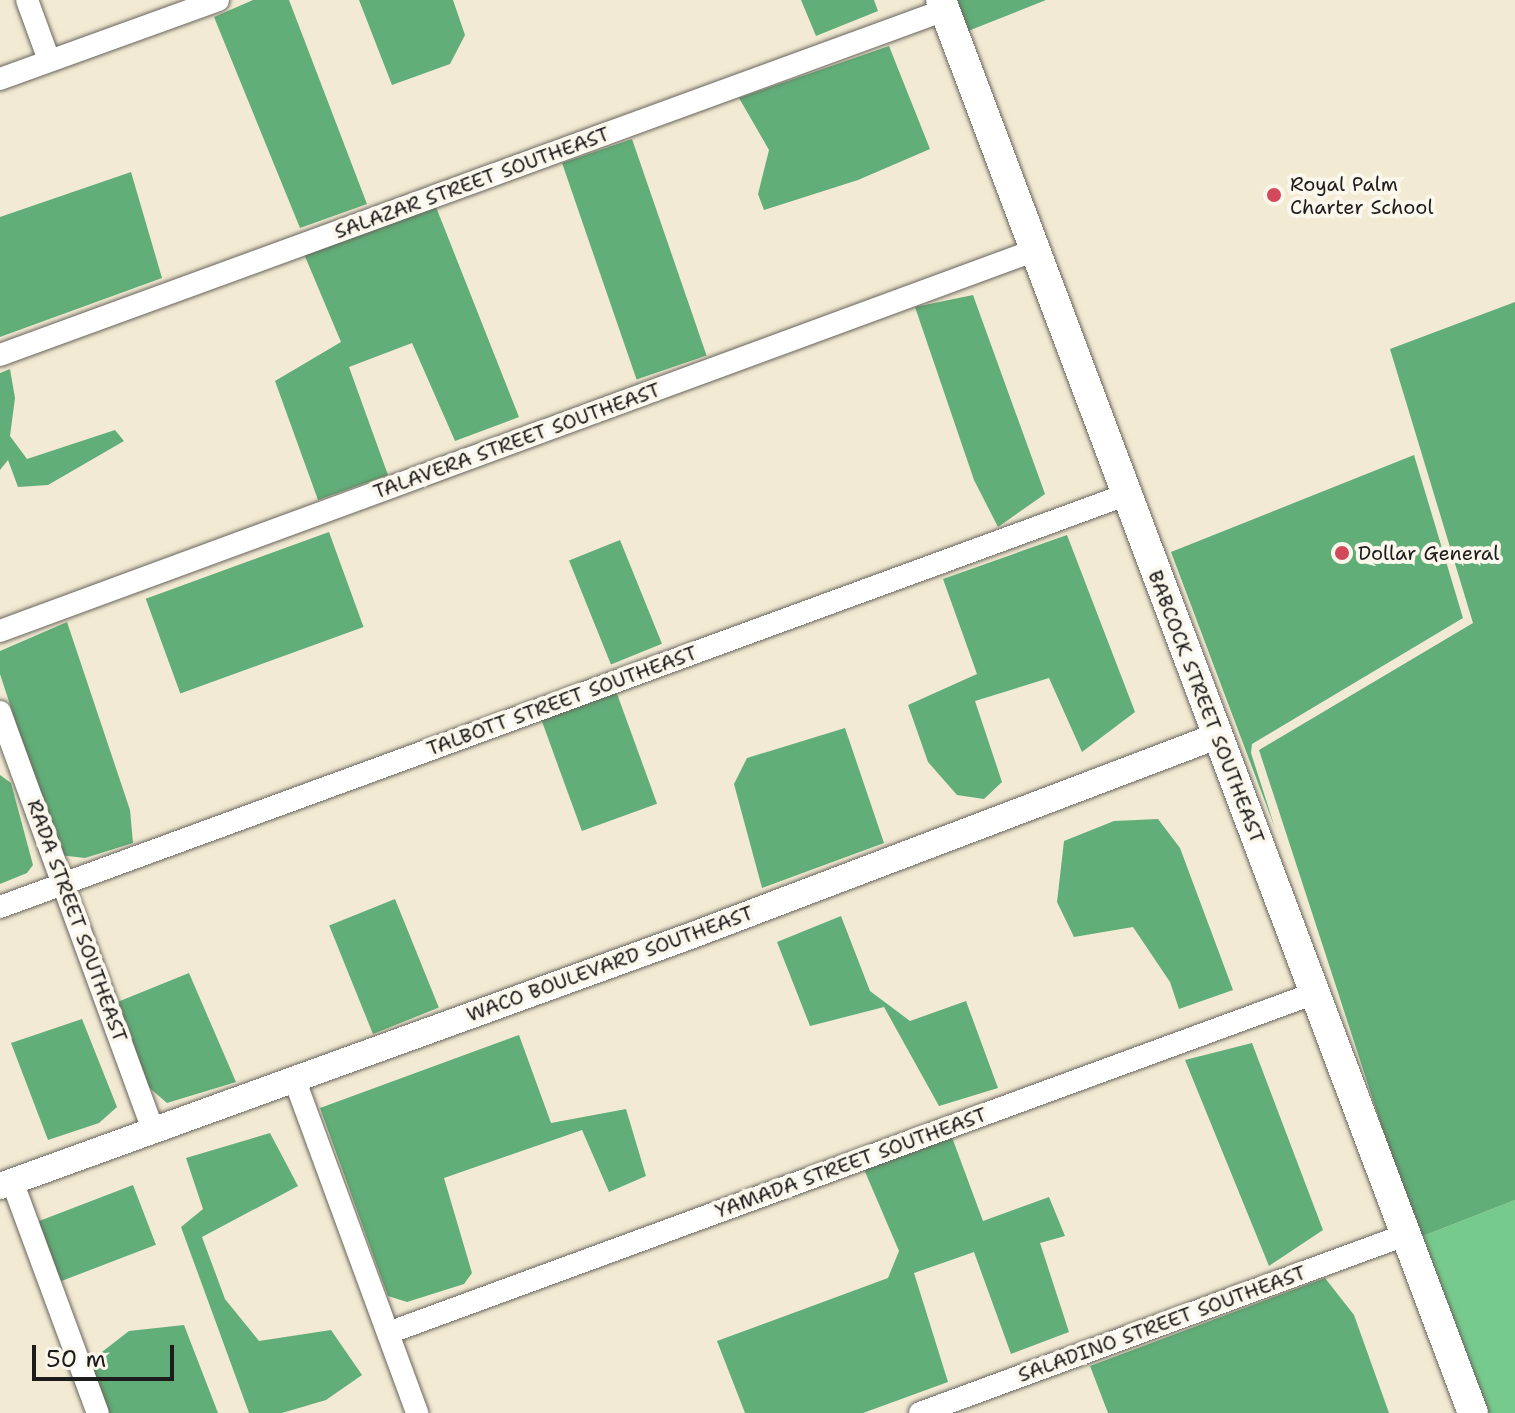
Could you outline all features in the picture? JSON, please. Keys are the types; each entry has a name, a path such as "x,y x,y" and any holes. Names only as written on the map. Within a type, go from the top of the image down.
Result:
{"main road":[{"name":"BABCOCK STREET SOUTHEAST","path":"943,5 1033,251 1473,1413"}],"street":[{"path":"27,0 49,60"},
{"path":"0,79 218,0"},
{"name":"SALAZAR STREET SOUTHEAST","path":"0,355 943,5"},
{"name":"TALAVERA STREET SOUTHEAST","path":"0,631 1033,251"},
{"name":"TALBOTT STREET SOUTHEAST","path":"0,907 1125,495"},
{"name":"RADA STREET SOUTHEAST","path":"0,712 153,1129"},
{"name":"WACO BOULEVARD SOUTHEAST","path":"6,1183 693,935 1217,736"},
{"name":"YAMADA STREET SOUTHEAST","path":"388,1333 1315,993"},
{"path":"294,1078 417,1413"},
{"path":"6,1183 98,1413"},
{"name":"SALADINO STREET SOUTHEAST","path":"920,1413 1405,1235"}],"green space":[{"path":"253,0 289,0 367,204 300,228 214,17"},
{"path":"359,0 453,0 465,35 450,64 392,85"},
{"path":"801,0 874,0 878,11 816,36"},
{"path":"956,0 1046,0 968,31"},
{"path":"889,46 930,149 858,180 764,210 758,194 769,150 739,98"},
{"path":"632,139 707,356 637,380 562,163"},
{"path":"131,172 162,278 0,337 0,217"},
{"path":"436,207 519,417 455,441 412,343 349,367 388,475 318,500 275,381 341,342 304,254"},
{"path":"973,295 1045,494 998,527 974,480 915,307"},
{"path":"1515,302 1515,1200 1418,1238 1259,750 1473,623 1390,349"},
{"path":"10,369 15,398 10,436 27,459 115,430 124,441 48,485 18,487 8,460 0,470 0,373"},
{"path":"1414,455 1463,618 1252,744 1251,753 1275,828 1171,552"},
{"path":"329,532 364,627 180,694 146,599"},
{"path":"1067,535 1135,712 1082,752 1049,678 975,701 1002,782 984,799 957,795 928,762 908,705 977,674 943,579"},
{"path":"620,540 662,644 611,664 569,561"},
{"path":"67,622 130,810 133,843 85,858 59,855 0,674 0,651"},
{"path":"616,691 657,804 582,831 541,718"},
{"path":"845,728 884,843 762,888 734,784 747,758"},
{"path":"0,775 11,783 33,865 27,873 0,884"},
{"path":"1158,819 1180,848 1233,990 1179,1009 1170,982 1133,927 1074,937 1057,902 1064,841 1114,821"},
{"path":"395,899 439,1007 373,1034 329,926"},
{"path":"841,916 870,991 910,1021 966,1001 998,1088 939,1106 884,1007 810,1026 777,942"},
{"path":"189,973 236,1082 167,1103 145,1084 115,1003"},
{"path":"82,1019 117,1107 99,1123 48,1140 11,1043"},
{"path":"519,1035 551,1123 626,1109 646,1176 609,1192 582,1130 444,1178 472,1273 464,1284 407,1302 388,1296 320,1108"},
{"path":"1252,1043 1323,1230 1269,1266 1185,1060"},
{"path":"950,1132 983,1221 1049,1197 1065,1236 1040,1243 1069,1332 1011,1354 974,1252 914,1273 948,1382 863,1413 745,1413 717,1341 888,1278 899,1251 863,1167"},
{"path":"270,1133 298,1186 202,1237 225,1299 259,1341 331,1330 362,1375 326,1400 282,1413 249,1413 181,1227 203,1209 186,1158"},
{"path":"133,1185 156,1245 59,1282 36,1222"},
{"path":"1515,1200 1515,1413 1485,1413 1418,1238"},
{"path":"1325,1278 1354,1315 1389,1413 1108,1413 1090,1366"},
{"path":"184,1325 218,1413 108,1413 89,1362 129,1331"}],"place":[{"name":"Royal Palm Charter School","path":"1274,195"},
{"name":"Dollar General","path":"1342,553"}]}
